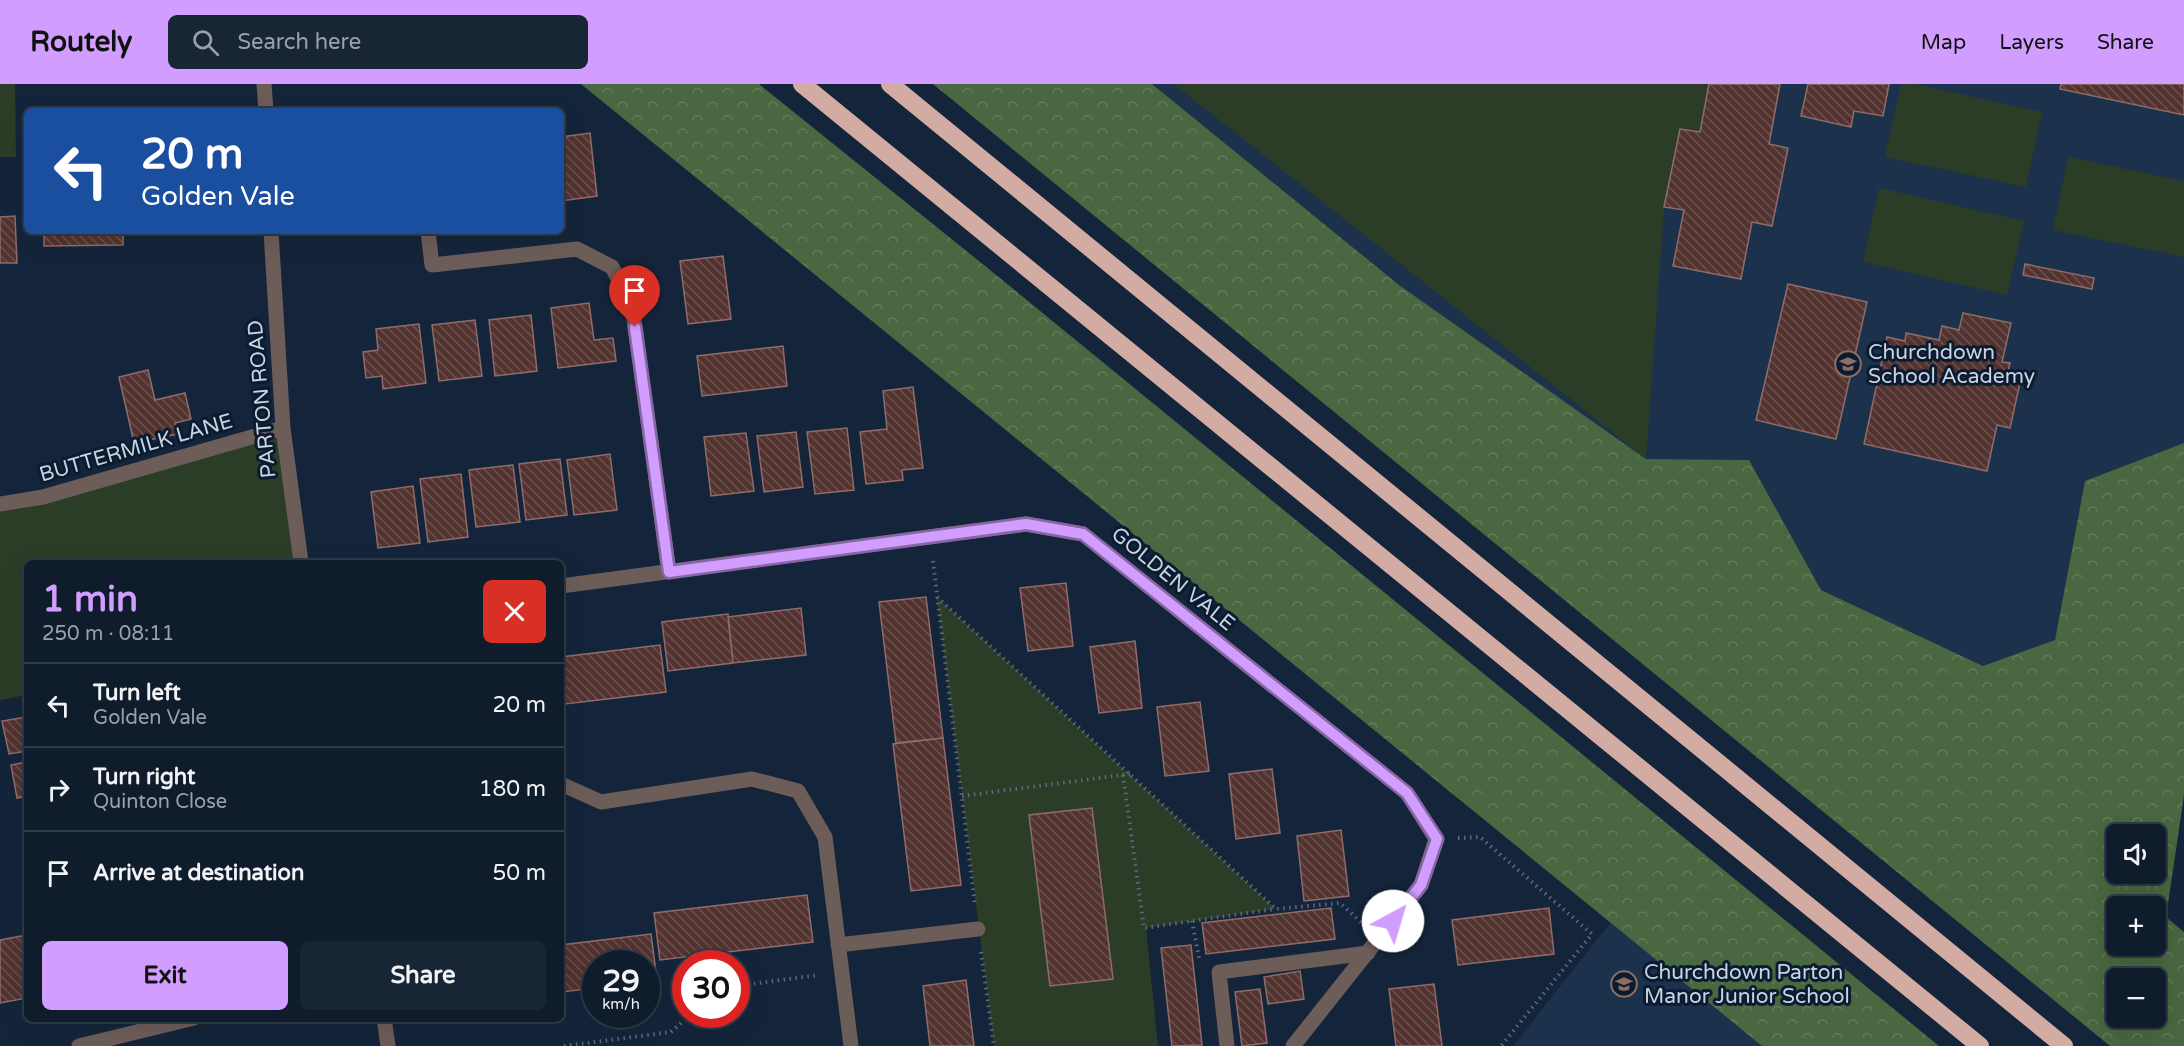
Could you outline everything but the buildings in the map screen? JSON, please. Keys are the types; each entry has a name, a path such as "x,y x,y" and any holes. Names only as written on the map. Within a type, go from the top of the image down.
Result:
{"highway":[{"path":"802,84 1980,1046"},
{"path":"890,84 2064,1046"}],"street":[{"path":"264,84 266,108"},
{"name":"PARTON ROAD","path":"271,234 283,428 301,560"},
{"path":"428,234 432,265 578,249 612,267 632,305 669,572"},
{"name":"BUTTERMILK LANE","path":"0,504 43,497 283,428"},
{"name":"GOLDEN VALE","path":"564,586 1026,524 1083,534 1407,793 1437,839"},
{"path":"564,785 601,802 752,779 798,791 825,837 851,1046"},
{"path":"1293,1046 1421,885 1437,839"},
{"path":"838,945 978,929"},
{"path":"1227,1046 1219,972 1368,953"},
{"path":"79,1046 178,1022"},
{"path":"385,1022 388,1046"}],"path":[{"path":"931,537 994,1046"},
{"path":"937,597 1276,909"},
{"path":"962,796 1130,774"},
{"path":"1123,775 1144,928 1276,909 1340,903 1379,939"},
{"path":"1437,839 1480,837 1592,933 1501,1046"},
{"path":"1192,921 1199,958 1219,972"},
{"path":"750,984 842,972"},
{"path":"564,1046 671,1032 676,1028"}],"shaded area":[{"name":"Churchdown School Academy","path":"1152,84 2184,84 2184,443 2085,481 2055,640 1983,666 1821,590 1749,460 1646,459 1399,285"},
{"name":"Churchdown Parton Manor Junior School","path":"1611,922 1762,1046 1513,1046"}],"green space":[{"path":"0,84 15,84 16,157 0,157"},
{"path":"581,84 759,84 995,274 1939,1046 1762,1046"},
{"path":"933,84 1152,84 1399,285 1646,459 1749,460 1821,590 1983,666 2055,640 2085,481 2184,443 2184,795 2166,917 2184,932 2184,1046 2110,1046"},
{"path":"1174,84 1709,84 1700,132 1680,129 1664,207 1646,459"},
{"path":"1901,84 1915,84 2042,112 2026,187 1885,157"},
{"path":"2068,157 2184,181 2184,257 2053,230"},
{"path":"1879,188 2024,221 2007,295 1863,262"},
{"path":"283,428 301,560 24,560 24,696 0,700 0,504"},
{"path":"937,597 1276,909 1146,928 1158,1046 994,1046"}],"place":[{"name":"Churchdown School Academy","path":"1848,364"},
{"name":"Churchdown Parton Manor Junior School","path":"1624,984"}],"route":[{"path":"635,327 669,572 1026,524 1083,534 1407,793 1437,839 1421,885 1393,921"}]}
